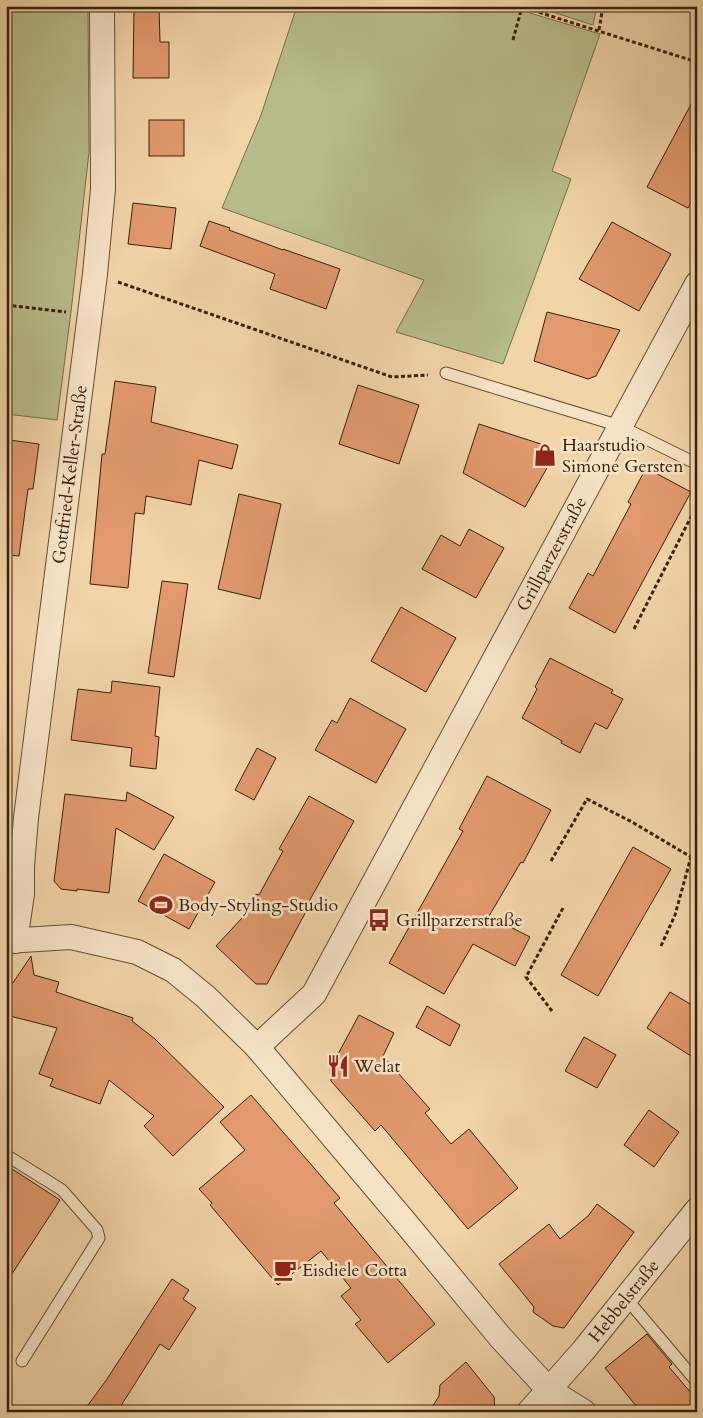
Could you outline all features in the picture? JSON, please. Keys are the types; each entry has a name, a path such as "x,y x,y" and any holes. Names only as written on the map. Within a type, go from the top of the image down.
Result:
{"street":[{"name":"Gottfried-Keller-Straße","path":"9,943 22,894 22,866 27,808 94,274 103,188 102,6"},
{"name":"Grillparzerstraße","path":"257,1047 314,994 697,284"},
{"path":"9,943 70,937 137,952 173,970 206,997 257,1047 501,1338 549,1390 584,1412"},
{"name":"Hebbelstraße","path":"529,1412 584,1351 625,1297 697,1210"},
{"path":"549,1390 559,1412"}],"lane":[{"path":"446,373 620,426 697,464"},
{"path":"6,1155 62,1190 97,1230 99,1238 22,1361"},
{"path":"625,1297 697,1382"}],"path":[{"path":"599,30 603,6"},
{"path":"513,40 522,7 697,62"},
{"path":"94,274 392,377 446,373"},
{"path":"6,305 71,312"},
{"path":"634,629 697,505"},
{"path":"551,861 587,799 697,859"},
{"path":"661,946 675,915 691,857"},
{"path":"552,1012 526,977 563,908"}],"green space":[{"path":"6,6 88,6 89,152 57,420 6,414"},
{"path":"297,6 531,6 530,13 600,34 552,171 571,179 503,364 396,332 424,280 222,208 261,115"},
{"path":"534,6 597,6 593,25"}],"building":[{"path":"134,6 159,6 160,42 169,42 169,78 133,78"},
{"path":"697,93 697,192 688,208 647,187"},
{"path":"149,120 184,120 184,156 149,156"},
{"path":"133,203 176,208 171,249 128,244"},
{"path":"209,221 283,250 340,269 326,309 270,289 275,274 200,246"},
{"path":"612,222 671,254 639,311 579,279"},
{"path":"547,312 620,330 596,376 588,379 534,361"},
{"path":"115,381 156,387 151,422 238,445 232,469 199,460 191,505 146,496 144,514 135,513 128,588 90,584 102,454 105,454"},
{"path":"358,385 419,405 399,464 339,444"},
{"path":"479,424 547,446 552,459 525,507 463,473"},
{"path":"9,440 39,444 33,489 28,489 19,556 6,555 6,462"},
{"path":"646,468 691,492 615,633 569,608 588,573 593,576 631,504 628,502"},
{"path":"239,494 281,504 260,599 218,589"},
{"path":"469,529 504,548 476,598 422,569 441,535 460,546"},
{"path":"162,581 188,584 174,677 148,673"},
{"path":"401,607 456,638 426,692 371,661"},
{"path":"550,658 613,690 611,693 623,699 607,729 595,723 580,753 522,718"},
{"path":"112,681 160,687 155,736 159,737 156,769 130,766 132,748 71,740 78,689 111,693"},
{"path":"350,698 406,729 376,783 315,750 332,720 337,723"},
{"path":"257,748 276,758 254,800 235,790"},
{"path":"487,776 551,810 523,863 521,862 489,916 530,937 515,966 473,944 444,994 389,963 463,831 459,829"},
{"path":"127,792 174,817 154,850 116,828 109,893 61,889 54,881 65,794 126,801"},
{"path":"309,796 354,821 307,905 309,906 267,984 256,984 216,946 243,917 256,894 259,895 283,851 279,849"},
{"path":"633,847 671,869 598,996 561,975"},
{"path":"164,854 215,882 189,929 138,901"},
{"path":"31,956 34,975 59,982 56,992 133,1018 132,1021 155,1039 224,1107 173,1156 144,1126 154,1116 109,1080 100,1104 50,1086 53,1079 39,1074 57,1028 6,1015 6,993"},
{"path":"670,992 697,1008 697,1060 647,1028"},
{"path":"427,1006 460,1025 450,1046 416,1027"},
{"path":"359,1015 394,1033 383,1056 430,1109 425,1113 451,1144 469,1129 518,1188 468,1229 381,1125 375,1131 331,1081 330,1069"},
{"path":"584,1037 616,1055 597,1088 565,1071"},
{"path":"251,1095 340,1198 334,1203 435,1324 388,1363 355,1324 361,1320 341,1296 351,1288 321,1251 278,1285 210,1205 212,1203 199,1189 245,1150 220,1122"},
{"path":"649,1110 679,1132 654,1167 624,1145"},
{"path":"6,1165 60,1200 6,1283"},
{"path":"597,1204 634,1232 564,1328 553,1326 533,1312 534,1307 499,1264 549,1224 560,1239 588,1216"},
{"path":"172,1279 189,1290 183,1299 196,1308 169,1350 160,1344 117,1412 83,1412 107,1379"},
{"path":"647,1334 672,1364 669,1367 697,1400 697,1412 641,1412 605,1368"},
{"path":"466,1362 494,1397 495,1412 429,1412 439,1396 440,1385"}],"place":[{"name":"Haarstudio Simone Gersten","path":"545,455"},
{"name":"Body-Styling-Studio","path":"161,905"},
{"name":"Grillparzerstraße","path":"379,920"},
{"name":"Welat","path":"338,1066"},
{"name":"Eisdiele Cotta","path":"285,1270"}]}
